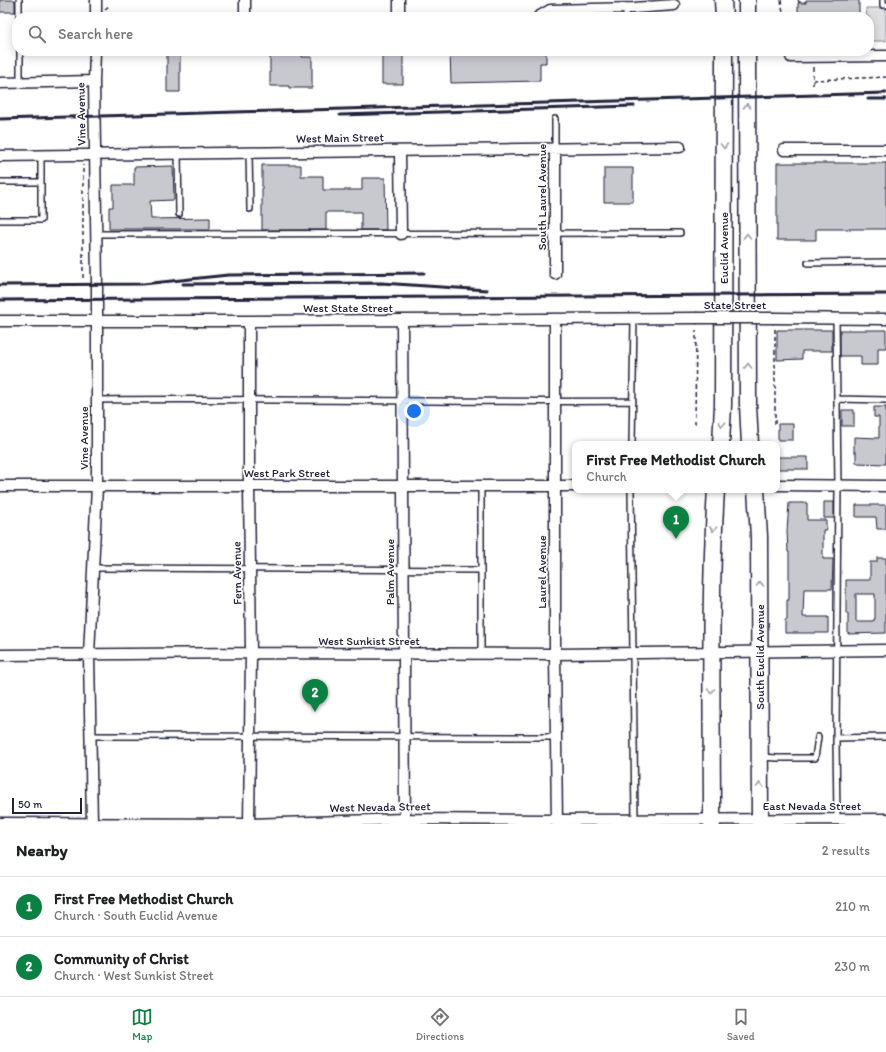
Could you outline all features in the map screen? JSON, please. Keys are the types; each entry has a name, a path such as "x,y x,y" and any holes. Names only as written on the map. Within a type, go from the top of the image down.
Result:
{"main road":[{"path":"723,0 724,12"},
{"path":"747,0 747,12"},
{"name":"Euclid Avenue","path":"721,441 723,404 724,56"},
{"name":"Euclid Avenue","path":"747,56 748,397 750,441"},
{"path":"712,822 711,652 713,535 716,493"},
{"name":"South Euclid Avenue","path":"756,493 759,536 760,822"}],"street":[{"path":"96,0 96,12"},
{"path":"245,0 245,12"},
{"path":"399,0 399,12"},
{"path":"550,5 630,8 674,5"},
{"name":"Vine Avenue","path":"92,824 89,655 97,486 96,234 94,154 95,56"},
{"path":"791,56 886,56"},
{"path":"0,83 94,81"},
{"name":"West Main Street","path":"0,156 680,147"},
{"name":"South Laurel Avenue","path":"555,149 555,274"},
{"path":"400,150 401,234"},
{"path":"784,150 886,150"},
{"name":"West State Street","path":"0,321 555,320 696,318"},
{"name":"State Street","path":"696,318 886,319"},
{"name":"Palm Avenue","path":"402,320 405,822"},
{"name":"Laurel Avenue","path":"555,320 555,654 557,822"},
{"name":"Fern Avenue","path":"249,321 251,653 249,824"},
{"path":"780,485 886,486"},
{"name":"West Park Street","path":"0,486 572,486"},
{"name":"West Sunkist Street","path":"0,655 251,653 555,654 886,650"},
{"name":"West Nevada Street","path":"0,823 249,824 405,822 712,822 737,819"},
{"name":"East Nevada Street","path":"737,819 760,822 838,822 886,819"}],"lane":[{"path":"19,0 19,12"},
{"path":"883,0 883,5 886,5"},
{"path":"20,56 20,83"},
{"name":"South Laurel Avenue","path":"555,119 555,149"},
{"path":"250,152 250,210"},
{"path":"178,153 179,214"},
{"path":"0,220 41,220 41,155"},
{"path":"0,182 41,182"},
{"path":"96,234 680,233"},
{"path":"808,263 886,262"},
{"path":"632,441 634,318"},
{"path":"836,318 838,486 838,651 836,738 838,822"},
{"path":"837,399 886,400"},
{"path":"97,400 633,401"},
{"path":"481,486 481,654"},
{"path":"631,493 635,822"},
{"path":"93,568 481,570"},
{"path":"90,736 556,737"},
{"path":"760,757 815,758 818,737"},
{"path":"836,738 886,737"}],"path":[{"path":"781,0 783,12"},
{"path":"798,0 798,2 806,2"},
{"path":"812,56 813,87"},
{"path":"813,80 886,77"},
{"path":"83,165 83,278"},
{"path":"775,329 775,424"},
{"path":"695,424 696,330"}],"shaded area":[{"path":"866,8 886,8 886,41 874,41 874,12 866,12"}],"building":[{"path":"0,0 15,0 15,12 0,12"},
{"path":"806,0 859,0 859,12 798,12 798,3 806,3"},
{"path":"167,56 180,56 180,92 167,92"},
{"path":"270,56 312,57 312,88 270,86"},
{"path":"382,56 403,56 403,84 382,84"},
{"path":"450,56 546,56 546,63 540,63 540,81 451,83"},
{"path":"777,163 886,163 886,229 816,229 816,240 777,240"},
{"path":"262,165 301,165 301,176 323,176 323,190 362,190 362,178 385,178 386,230 361,230 361,212 326,212 326,230 262,230"},
{"path":"173,166 174,200 150,201 151,219 210,218 210,229 109,229 109,207 113,207 113,185 134,185 134,167"},
{"path":"604,168 633,168 633,202 604,202"},
{"path":"777,330 832,330 832,351 802,351 802,359 777,360"},
{"path":"840,330 886,330 886,348 878,348 878,365 861,365 861,356 840,356"},
{"path":"874,407 886,407 886,464 856,463 854,437 879,438 879,417 874,417"},
{"path":"842,410 854,410 854,426 842,426"},
{"path":"778,424 793,424 793,440 778,440"},
{"path":"780,457 808,457 808,469 780,469"},
{"path":"824,502 834,502 834,518 824,518"},
{"path":"789,503 807,503 807,520 826,520 826,530 823,530 823,559 833,559 832,589 804,589 803,617 828,617 828,633 785,633 785,620 787,620 787,600 789,600 789,552 787,531"},
{"path":"856,505 886,505 886,529 877,529 876,517 856,517"},
{"path":"877,558 886,558 886,633 848,634 848,614 846,614 846,580 870,580 870,562 877,562","holes":["856,594 875,594 874,622 856,622"]}],"railway":[{"path":"0,119 886,93"},
{"path":"868,99 886,99"},
{"path":"340,115 634,106"},
{"path":"0,285 143,284 228,275 424,273"},
{"path":"183,284 381,283 487,290"},
{"path":"0,300 886,294"}],"place":[{"name":"First Free Methodist Church","path":"676,539"},
{"name":"Community of Christ","path":"315,712"}]}
